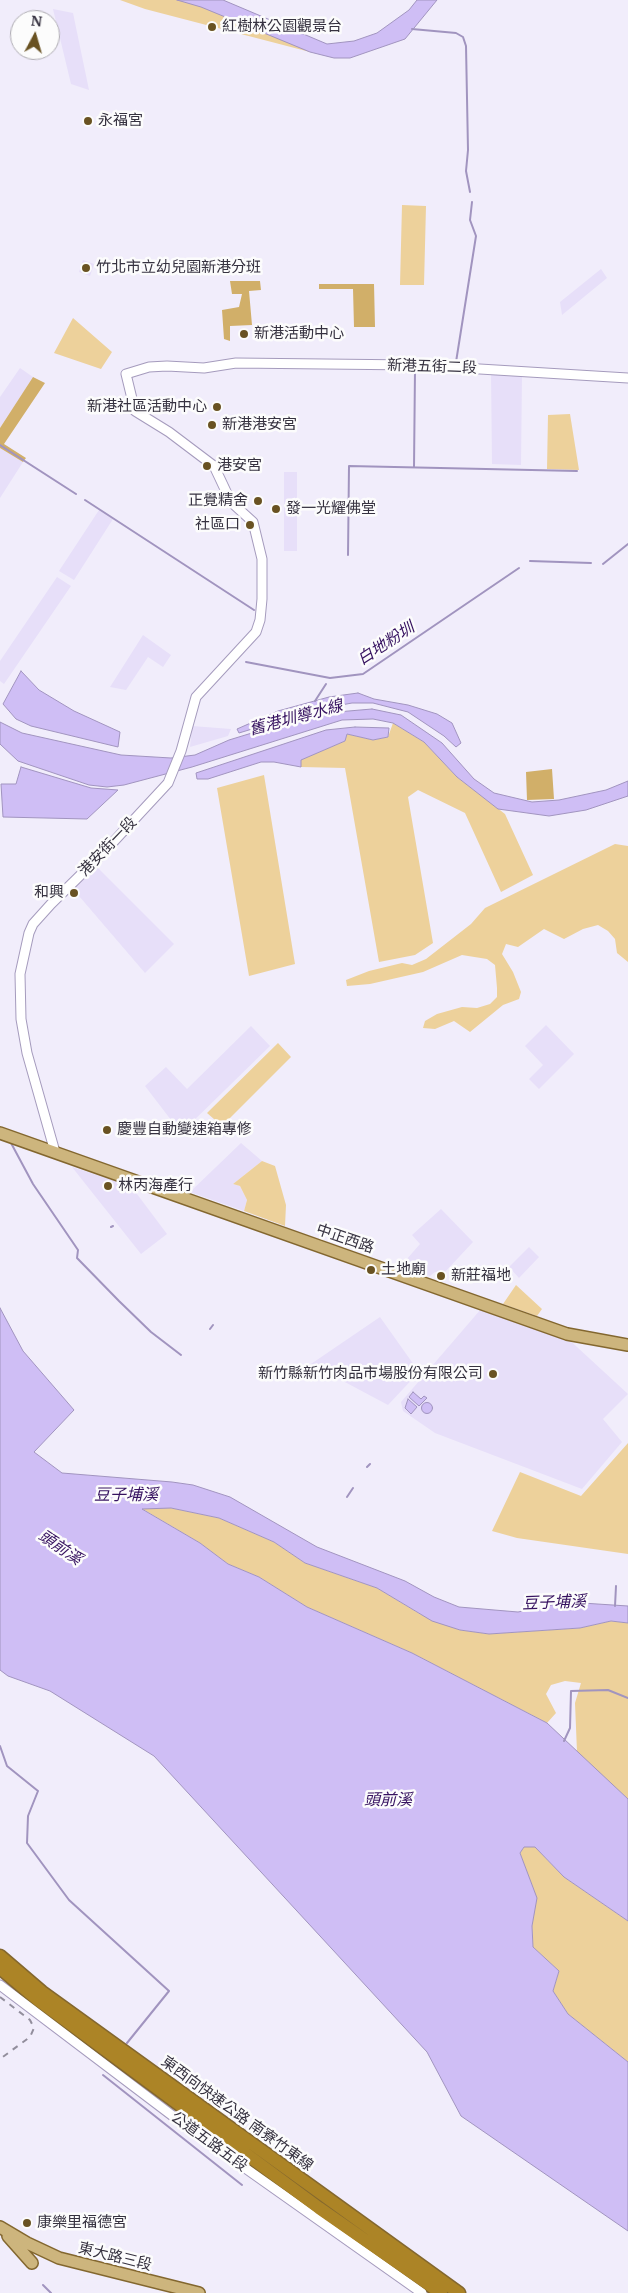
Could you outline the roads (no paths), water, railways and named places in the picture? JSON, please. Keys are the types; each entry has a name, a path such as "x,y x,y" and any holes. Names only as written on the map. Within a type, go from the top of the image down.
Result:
{"highway":[{"name":"東西向快速公路 南寮竹東線","path":"0,1956 42,1992 459,2293"},
{"name":"東西向快速公路 南寮竹東線","path":"0,1968 38,2000 311,2202 441,2293"}],"main road":[{"name":"中正西路","path":"0,1133 567,1334 628,1345"},
{"path":"0,2227 32,2263"},
{"name":"東大路三段","path":"0,2227 27,2243 59,2258 199,2293"}],"street":[{"name":"新港五街二段","path":"135,411 126,374 149,367 204,368 236,363 414,366 628,378"},
{"name":"港安街一段","path":"55,1152 26,1053 21,1019 20,974 29,934 33,924 51,904 104,852 168,783 181,751 196,697 256,632 260,620 262,559 253,522 231,502 214,466 169,432 135,411"},
{"name":"公道五路五段","path":"0,1985 198,2134 422,2293"}],"water":[{"path":"177,0 223,0 327,44 354,41 377,33 409,10 417,0 437,0 405,39 350,58 334,58 310,52 201,7"},
{"path":"21,671 39,690 74,711 120,732 118,747 31,726 16,719 3,704"},
{"path":"358,693 374,699 408,705 437,714 452,723 461,743 456,747 444,736 408,712 373,703 352,703 314,710 239,733 237,729 278,711 329,697"},
{"path":"372,709 401,715 442,743 474,779 494,793 532,802 559,800 606,790 628,781 628,796 586,810 549,816 498,809 457,777 424,742 393,723 373,719 342,720 192,767 124,785 107,787 89,785 18,761 0,744 0,722 22,733 121,755 171,758 195,755 229,740 314,714"},
{"path":"355,727 389,728 388,737 373,740 347,734 345,741 301,760 301,767 274,762 261,762 208,779 197,779 196,773 326,730"},
{"path":"21,767 91,788 118,790 87,819 3,817 1,784 16,784"},
{"name":"頭前溪","path":"0,1308 23,1351 74,1410 34,1452 62,1473 193,1485 230,1497 317,1547 405,1581 434,1597 459,1607 518,1612 556,1604 582,1603 628,1606 628,1623 611,1621 580,1628 489,1634 460,1630 432,1621 377,1588 305,1563 274,1542 219,1518 171,1508 142,1509 200,1543 228,1564 259,1577 307,1607 412,1653 547,1723 628,1799 628,1921 564,1877 535,1847 524,1847 520,1853 537,1898 532,1926 533,1947 559,1971 553,1991 568,2014 628,2062 628,2231 461,2116 427,2052 154,1756 50,1691 8,1676 0,1670"},
{"path":"413,1392 421,1399 424,1396 427,1398 419,1406 409,1397"},
{"path":"408,1399 417,1407 411,1414 405,1408"},
{"path":"427,1402 433,1408 427,1414 421,1408"}],"waterway":[{"path":"412,29 456,33 463,37 466,46 468,150 466,171 470,192"},
{"path":"456,362 476,236 470,220 472,202"},
{"path":"414,467 415,370 436,371"},
{"name":"白地粉圳","path":"0,445 76,494"},
{"path":"348,555 349,466 577,471"},
{"name":"白地粉圳","path":"85,500 254,610"},
{"name":"白地粉圳","path":"603,564 628,544"},
{"name":"白地粉圳","path":"530,561 591,563"},
{"name":"白地粉圳","path":"246,662 330,678 363,674 519,568"},
{"name":"舊港圳導水線","path":"315,701 326,684"},
{"path":"11,1143 33,1184 78,1250 77,1258 151,1332 181,1355"},
{"path":"210,1329 213,1325"},
{"path":"367,1467 370,1464"},
{"path":"347,1497 353,1488"},
{"path":"615,1606 616,1586"},
{"path":"564,1741 570,1728 571,1691 608,1690 628,1698"},
{"path":"0,1746 7,1766 38,1791 28,1816 27,1843 69,1900 169,1991 127,2043"},
{"path":"103,2075 242,2185"},
{"path":"43,2285 51,2293"}],"railway":[{"path":"0,1997 30,2020 34,2028 30,2037 0,2059"}],"place":[{"name":"紅樹林公園觀景台","path":"212,27"},
{"name":"永福宮","path":"88,121"},
{"name":"竹北市立幼兒園新港分班","path":"86,268"},
{"name":"新港活動中心","path":"244,334"},
{"name":"新港社區活動中心","path":"217,407"},
{"name":"新港港安宮","path":"212,425"},
{"name":"港安宮","path":"207,466"},
{"name":"正覺精舍","path":"258,501"},
{"name":"發一光耀佛堂","path":"276,509"},
{"name":"社區口","path":"250,525"},
{"name":"和興","path":"74,893"},
{"name":"慶豐自動變速箱專修","path":"107,1130"},
{"name":"林丙海產行","path":"108,1186"},
{"name":"土地廟","path":"371,1270"},
{"name":"新莊福地","path":"441,1276"},
{"name":"新竹縣新竹肉品市場股份有限公司","path":"493,1374"},
{"name":"康樂里福德宮","path":"27,2223"}],"water label":[{"name":"豆子埔溪","path":"126,1495"},
{"name":"豆子埔溪","path":"554,1603"}]}
